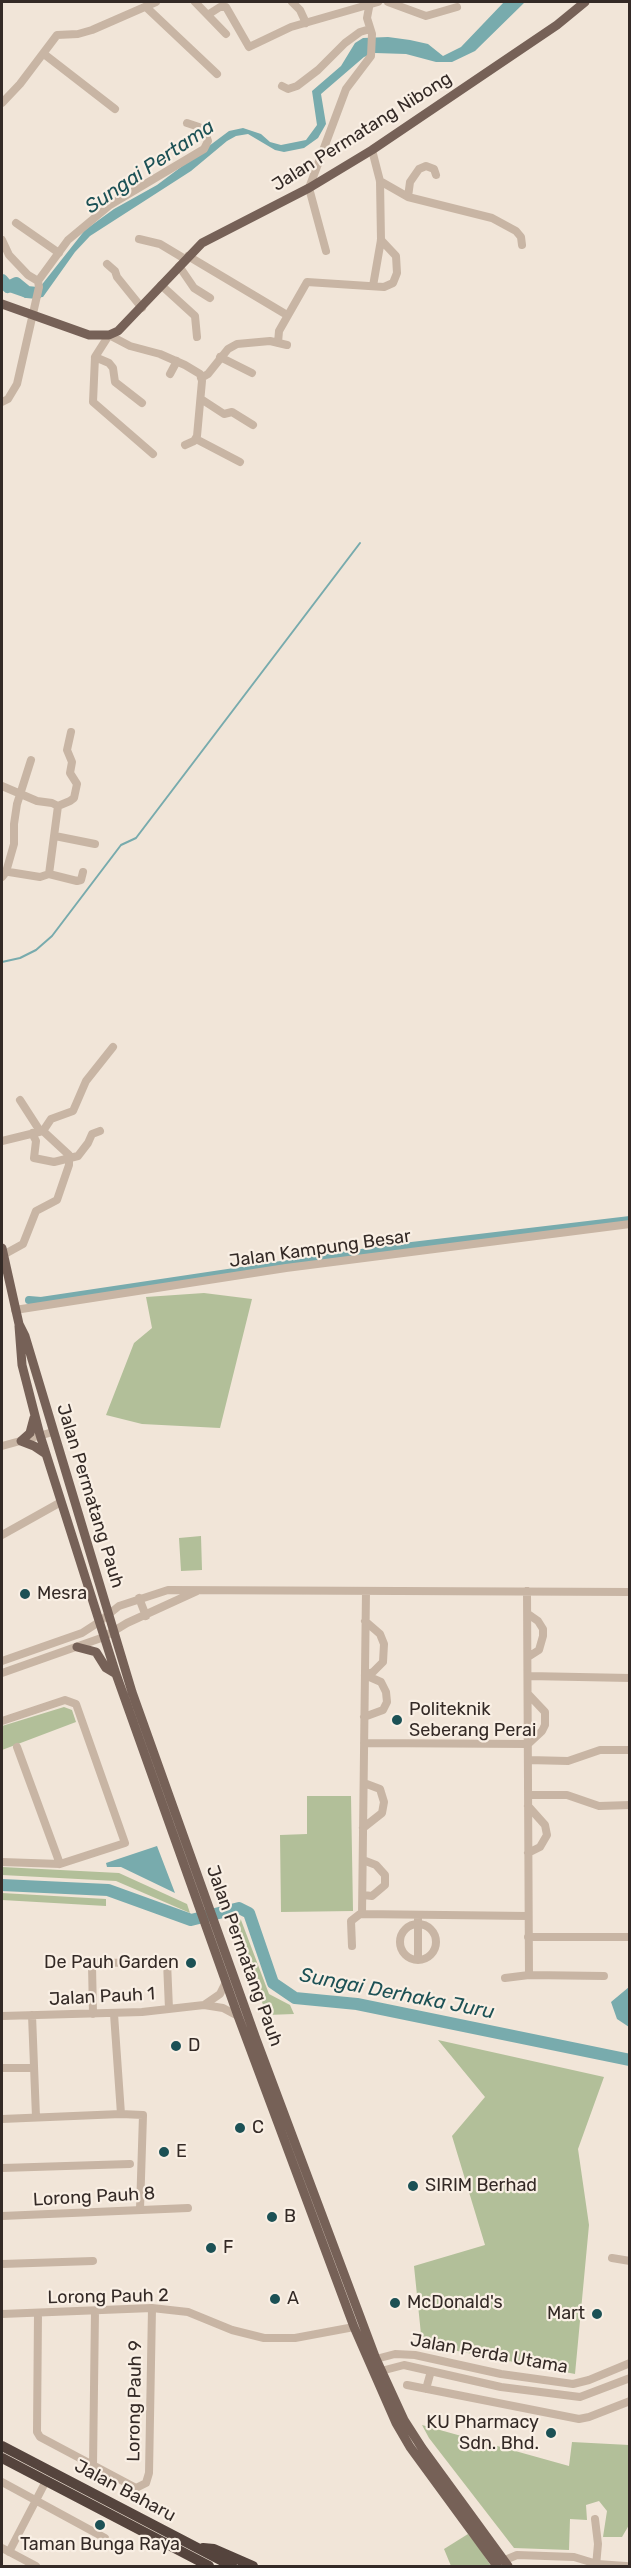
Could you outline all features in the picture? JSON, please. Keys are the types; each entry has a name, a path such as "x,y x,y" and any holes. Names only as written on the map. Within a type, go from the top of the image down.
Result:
{"highway":[{"name":"Jalan Baharu","path":"2,2446 209,2566"},
{"name":"Jalan Baharu","path":"2,2458 195,2557 232,2566"},
{"path":"195,2557 214,2549 253,2566"}],"main road":[{"name":"Jalan Permatang Nibong","path":"109,335 125,325 184,260 213,236 309,188 372,150 557,25 585,2"},
{"path":"2,304 89,335 109,335"},
{"name":"Jalan Permatang Pauh","path":"2,1252 19,1324 25,1336 132,1692 212,1931 381,2371 422,2448 503,2564"},
{"name":"Jalan Permatang Pauh","path":"19,1324 18,1338 22,1365 40,1435 99,1623 200,1896"},
{"path":"35,1415 30,1433 21,1441 46,1454"},
{"path":"76,1647 96,1652 106,1668 116,1674"},
{"name":"Jalan Permatang Pauh","path":"212,1931 238,2016 354,2326 396,2423 410,2447 503,2564"}],"street":[{"path":"2,103 44,54 57,35 78,34 92,30 156,2"},
{"path":"195,2 226,34"},
{"path":"292,2 300,10 306,23"},
{"path":"388,2 426,16 457,7"},
{"path":"209,14 220,7 226,7 249,47 306,23 373,3"},
{"path":"326,251 309,188 346,89 370,56 371,31 367,18 373,3"},
{"path":"146,7 217,74"},
{"path":"282,86 288,89 297,86 353,37 360,32 371,31"},
{"path":"44,54 115,109"},
{"path":"2,402 8,399 15,389 34,316 39,284 59,253 68,240 110,205 204,149 208,141 206,135 199,127 188,123"},
{"path":"372,150 380,181 381,240 373,286"},
{"path":"408,197 410,182 419,169 426,166 434,169 436,175"},
{"path":"380,181 408,197 492,218 516,231 521,237 522,245"},
{"path":"16,223 59,253"},
{"path":"139,239 160,244 184,260 286,315"},
{"path":"2,240 9,255 39,284"},
{"path":"278,343 279,331 286,315 307,282 384,287 393,283 397,273 396,256 381,240"},
{"path":"184,260 194,288 210,298"},
{"path":"106,264 115,271 117,277 142,308"},
{"path":"162,285 195,316 197,337"},
{"path":"153,454 93,402 95,357 109,335 130,346 177,361 200,374 201,399 196,439"},
{"path":"201,378 208,374 220,357 237,344 253,341 287,345"},
{"path":"95,357 108,363 113,368 115,382 142,403"},
{"path":"220,357 252,373"},
{"path":"170,374 177,361"},
{"path":"201,399 224,414 232,412 253,425"},
{"path":"185,445 196,439"},
{"path":"196,439 240,462"},
{"path":"2,786 37,801 58,806 70,801 77,788 70,773 72,762 67,750 71,732"},
{"path":"31,760 14,824 14,844 4,874 40,877 49,874 76,881 81,880 83,872"},
{"path":"49,874 58,806"},
{"path":"55,836 95,844"},
{"path":"2,1141 38,1132 51,1119 73,1112 86,1081 113,1047"},
{"path":"2,1252 23,1244 36,1211 57,1200 69,1159 69,1155 38,1132 20,1100"},
{"path":"38,1132 34,1158 54,1162 78,1156 92,1134 100,1131"},
{"name":"Jalan Kampung Besar","path":"15,1310 286,1268 630,1224"},
{"path":"2,1446 53,1432"},
{"path":"2,1535 61,1502"},
{"path":"2,1660 82,1633 99,1623 119,1606 168,1590 630,1592"},
{"path":"2,1673 114,1633 127,1623 198,1591"},
{"path":"362,1914 366,1591"},
{"path":"527,1592 529,1976"},
{"path":"139,1598 146,1616"},
{"path":"528,1614 543,1629 539,1650 528,1657"},
{"path":"365,1621 380,1634 384,1644 383,1662 365,1676"},
{"path":"364,1717 383,1710 387,1702 386,1692 381,1683 365,1676"},
{"path":"528,1676 630,1678"},
{"path":"364,1743 528,1744 542,1731 545,1725 545,1712 528,1694"},
{"path":"2,1720 65,1700 76,1704 125,1843 60,1864 2,1862"},
{"path":"17,1747 60,1864"},
{"path":"528,1760 568,1761 600,1750 630,1750"},
{"path":"363,1828 382,1813 384,1802 380,1788 364,1783"},
{"path":"528,1795 567,1795 599,1806 630,1804"},
{"path":"528,1806 545,1825 547,1835 540,1848 528,1853"},
{"path":"363,1860 376,1865 385,1875 385,1885 372,1896 363,1895"},
{"path":"352,1946 351,1922 362,1914 528,1916"},
{"path":"418,1914 418,1960"},
{"path":"418,1924 430,1928 436,1939 434,1951 430,1956 418,1960 403,1952 400,1942 403,1931 418,1924"},
{"path":"528,1937 630,1937"},
{"path":"93,2014 92,1965 96,1963 167,1962 169,2009"},
{"path":"505,1978 604,1976"},
{"path":"204,2005 220,1994 226,1982"},
{"name":"Jalan Pauh 1","path":"2,2016 114,2014 204,2005 223,2008 238,2016"},
{"path":"114,2014 121,2114"},
{"path":"32,2015 36,2117"},
{"path":"2,2068 34,2068"},
{"path":"2,2119 143,2115 140,2209"},
{"path":"2,2168 130,2164"},
{"name":"Lorong Pauh 8","path":"2,2216 188,2208"},
{"path":"612,2258 630,2261"},
{"path":"2,2264 93,2261"},
{"name":"Lorong Pauh 2","path":"2,2314 152,2308 188,2312 232,2330 264,2338 295,2338 354,2326"},
{"name":"Lorong Pauh 9","path":"93,2466 136,2488 146,2483 149,2474 152,2308"},
{"path":"38,2313 37,2432 40,2437 93,2466 95,2311"},
{"name":"Jalan Perda Utama","path":"376,2359 395,2354 415,2355 501,2374 573,2384 630,2363"},
{"name":"Jalan Perda Utama","path":"381,2371 404,2365 501,2387 580,2397 630,2378"},
{"path":"426,2389 431,2371"},
{"path":"407,2385 579,2419 630,2401"},
{"path":"36,2566 5,2550 46,2481"},
{"path":"2,2482 105,2538"},
{"path":"595,2519 598,2544 596,2565"},
{"path":"503,2564 522,2555 574,2557 596,2565 626,2566"}],"green space":[{"path":"204,1293 252,1299 220,1428 142,1424 106,1415 134,1343 152,1328 146,1297"},
{"path":"201,1536 202,1570 181,1571 179,1538"},
{"path":"64,1707 72,1710 76,1722 2,1750 2,1726"},
{"path":"307,1796 351,1796 353,1911 281,1912 280,1835 307,1834"},
{"path":"2,1867 119,1873 187,1904 190,1913 116,1881 2,1875"},
{"path":"2,1893 106,1899 106,1906 2,1900"},
{"path":"238,1917 269,1994 290,2005 294,2014 267,2015 230,1920"},
{"path":"438,2040 604,2077 578,2149 589,2225 575,2374 422,2344 414,2266 485,2245 452,2136 485,2097"},
{"path":"422,2425 569,2466 572,2442 629,2445 629,2525 622,2537 603,2537 607,2511 599,2501 586,2505 587,2520 570,2519 569,2550 514,2548 429,2438"},
{"path":"468,2534 491,2566 451,2566 444,2549"}],"water":[{"name":"Sungai Pertama","path":"504,2 525,2 475,51 452,62 436,62 406,54 375,53 364,57 321,94 326,124 318,138 304,148 284,152 275,150 248,134 236,136 227,141 191,171 90,236 75,252 43,297 26,298 6,291 2,285 2,275 18,288 32,290 40,287 85,230 114,209 157,185 229,131 243,128 261,134 270,142 281,145 306,140 317,125 312,91 341,66 355,43 363,38 388,37 428,44 443,56 461,47"},
{"path":"157,1846 175,1893 121,1867 107,1867 106,1863"},
{"path":"629,1987 629,2027 617,2019 611,2002"}],"waterway":[{"name":"Sungai Pertama","path":"2,280 8,287 16,283 27,292 37,293"},
{"path":"2,962 20,958 36,950 52,936 121,845 136,838 360,543"},
{"path":"29,1300 41,1301 395,1248 630,1220"},
{"name":"Sungai Derhaka Juru","path":"2,1885 108,1890 191,1920 239,1908 249,1913 273,1983 295,1998 357,2004 630,2060"}],"place":[{"name":"Mesra","path":"25,1594"},
{"name":"Politeknik Seberang Perai","path":"397,1720"},
{"name":"De Pauh Garden","path":"191,1963"},
{"name":"D","path":"176,2046"},
{"name":"C","path":"240,2128"},
{"name":"E","path":"164,2152"},
{"name":"SIRIM Berhad","path":"413,2186"},
{"name":"B","path":"272,2217"},
{"name":"F","path":"211,2248"},
{"name":"A","path":"275,2299"},
{"name":"McDonald's","path":"395,2303"},
{"name":"Mart","path":"597,2314"},
{"name":"KU Pharmacy Sdn. Bhd.","path":"551,2433"},
{"name":"Taman Bunga Raya","path":"100,2525"}]}
